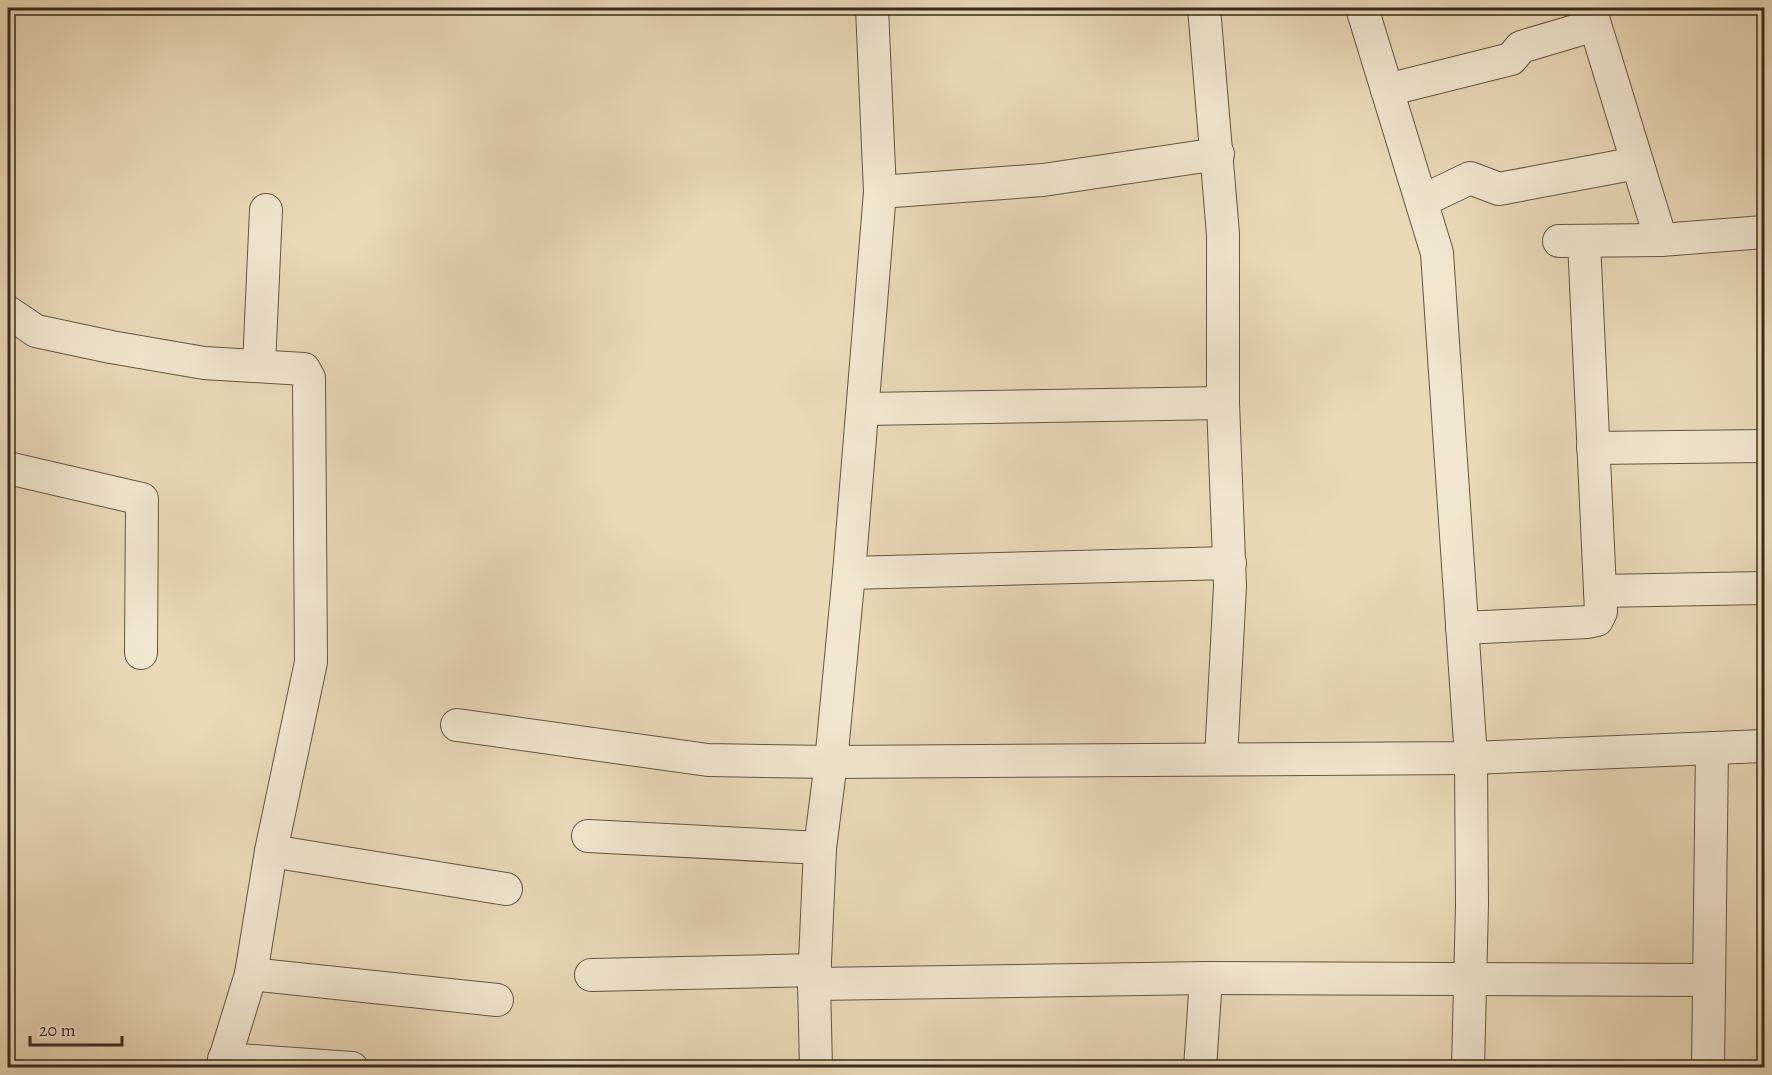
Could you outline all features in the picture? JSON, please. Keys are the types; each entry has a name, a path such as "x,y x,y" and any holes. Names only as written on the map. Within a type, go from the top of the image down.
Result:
{"street":[{"path":"816,1068 814,977 820,848 831,762 864,409 880,192 872,8"},
{"path":"1204,8 1223,234 1223,403 1230,586 1221,758"},
{"path":"1362,8 1437,253 1471,758 1472,904 1468,1068"},
{"path":"1388,90 1511,59 1521,47 1593,16 1661,240"},
{"path":"880,192 1043,180 1218,154"},
{"path":"1422,201 1470,178 1499,189 1637,163"},
{"path":"259,366 266,210"},
{"path":"1462,628 1597,620 1601,612 1593,448 1572,241 1661,240 1764,232"},
{"path":"8,312 36,331 204,363 304,369 309,378 311,662 271,851 251,974 223,1063 352,1068"},
{"path":"864,409 1223,403"},
{"path":"1593,448 1764,446"},
{"path":"8,468 142,500 141,652"},
{"path":"849,573 1230,563"},
{"path":"1600,591 1764,588"},
{"path":"457,725 708,760 831,762 1471,758 1764,746"},
{"path":"1708,1068 1713,748"},
{"path":"588,836 820,848"},
{"path":"271,851 506,889"},
{"path":"251,974 496,1000"},
{"path":"591,975 1709,980"},
{"path":"1200,1068 1206,978"}]}
